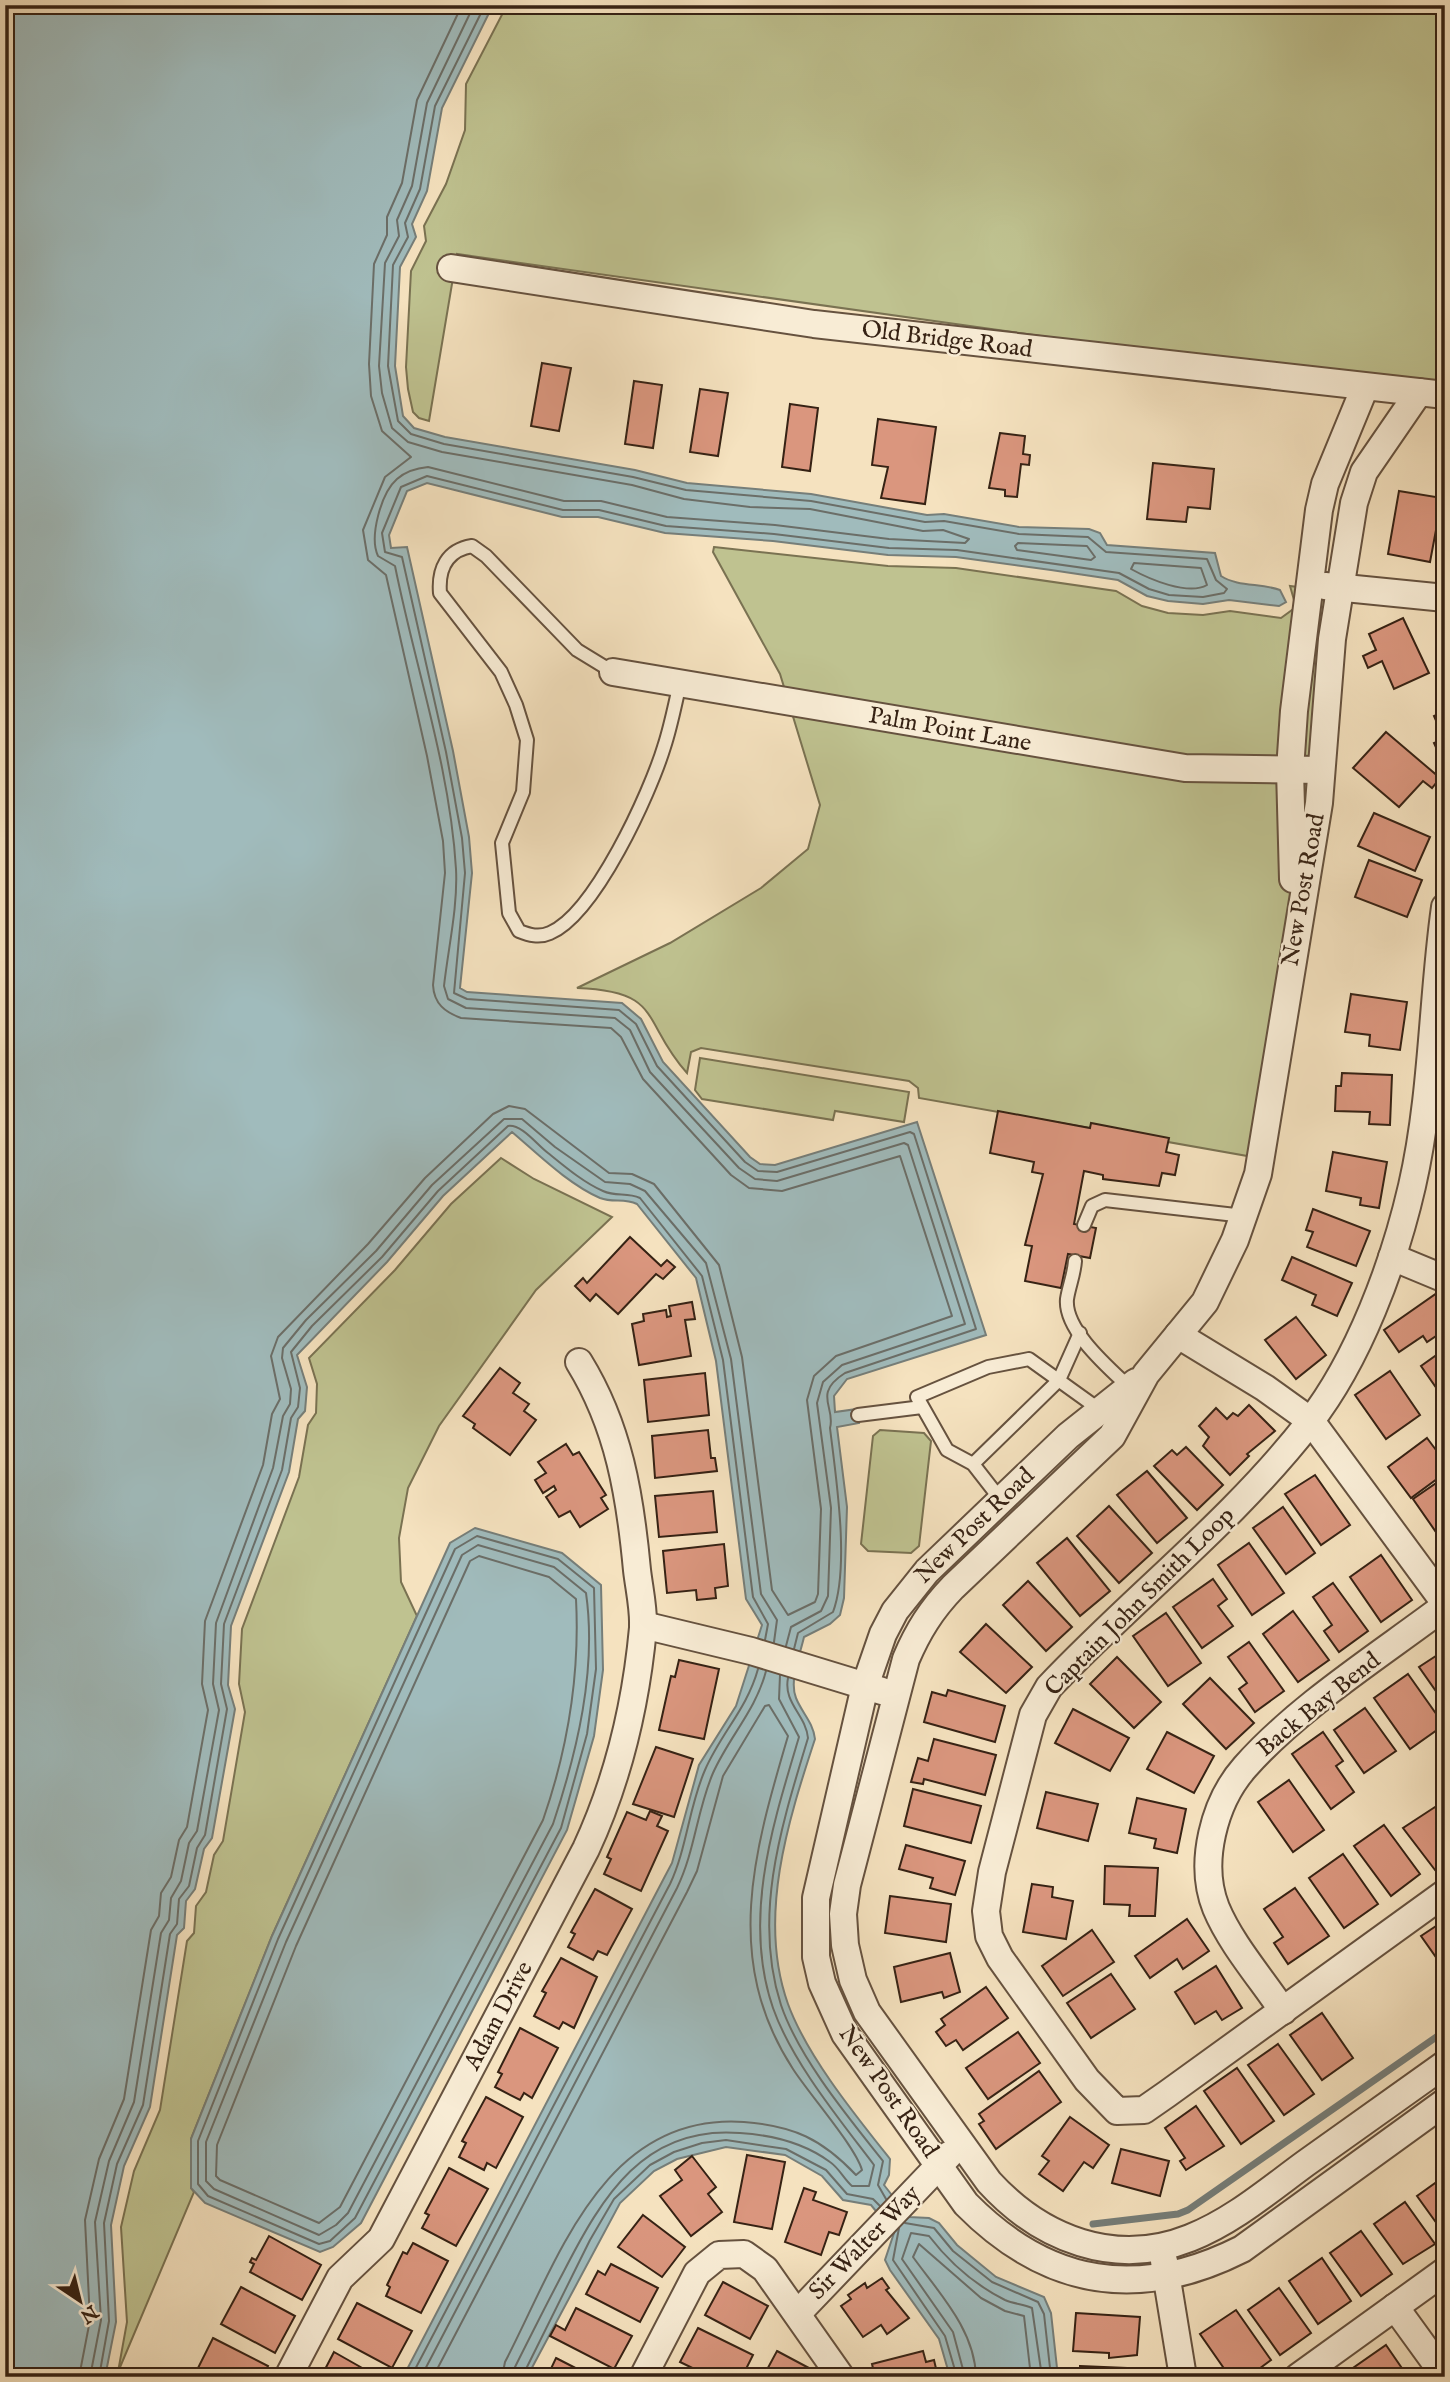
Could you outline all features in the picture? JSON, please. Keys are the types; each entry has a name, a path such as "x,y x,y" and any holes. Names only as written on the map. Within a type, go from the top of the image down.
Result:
{"street":[{"name":"Old Bridge Road","path":"451,268 814,324 1432,394"},
{"path":"1295,942 1290,770 1294,711 1325,484 1365,387"},
{"name":"New Post Road","path":"1432,394 1364,472 1354,503 1332,639 1319,803 1258,1174 1245,1216 1205,1302 1137,1381 1068,1436 909,1590 883,1634 866,1686 820,1870 815,1908 816,1956 827,1996 845,2034 966,2204 985,2222 1027,2252 1075,2272 1133,2281 1166,2278 1192,2271 1242,2249 1445,2102"},
{"path":"1311,585 1445,598"},
{"name":"Palm Point Lane","path":"613,672 1185,768 1321,770"},
{"name":"Captain John Smith Loop","path":"1445,907 1439,1003 1418,1154 1392,1257 1355,1344 1311,1421 1225,1518 1049,1687 1033,1714 1010,1792 986,1911 989,1936 1000,1958 1087,2080 1118,2112 1144,2110 1445,1893"},
{"path":"1392,1257 1445,1279"},
{"path":"1178,1335 1265,1388 1311,1421 1445,1605"},
{"name":"Adam Drive","path":"288,2377 340,2278 382,2239 586,1849 612,1785 629,1716 643,1625 634,1534 622,1458 605,1408 579,1362"},
{"name":"New Post Road","path":"1137,1381 1112,1436 933,1608 910,1650 847,1885 845,1945 853,1980 867,2012 1003,2198 1035,2224 1064,2238 1094,2246 1128,2250 1162,2247 1190,2238 1241,2211 1445,2064"},
{"name":"Back Bay Bend","path":"1283,2011 1215,1907 1209,1877 1209,1850 1216,1819 1228,1791 1244,1768 1288,1726 1445,1605"},
{"path":"643,1625 727,1645 897,1696"},
{"name":"Sir Walter Way","path":"798,2313 962,2144"},
{"path":"1162,2247 1184,2377"},
{"name":"Sir Walter Way","path":"643,2377 697,2273 719,2255 744,2254 765,2269 841,2377"},
{"path":"1298,2377 1445,2271"},
{"path":"1395,2307 1445,2376"}],"lane":[{"path":"613,672 577,650 508,575 472,546 460,548 444,565 439,579 440,593 501,672 516,705 527,740 523,792 502,843 509,913 519,931 533,936 550,933 569,920 600,882 632,824 664,748 680,683"},
{"path":"1084,1225 1092,1206 1105,1200 1245,1216"},
{"path":"1075,1261 1067,1300 1068,1312 1086,1346 1137,1381"},
{"path":"973,1464 1059,1380 1080,1334"},
{"path":"1001,1500 973,1464 947,1450 917,1397 988,1367 1029,1359 1100,1410"},
{"path":"858,1415 922,1407"}],"green space":[{"path":"507,5 1445,5 1445,405 1140,350 457,254 429,421 419,418 413,412 406,367 411,271 426,241 424,226 446,184 465,130 466,84"},
{"path":"714,547 888,566 956,568 1116,591 1142,606 1168,613 1203,615 1230,611 1281,618 1296,607 1290,586 1337,592 1270,1160 919,1098 918,1088 909,1081 701,1048 691,1052 687,1073 647,1012 638,1003 624,995 605,990 577,988 670,943 761,888 808,849 820,805 780,674 713,552"},
{"path":"700,1058 909,1092 904,1122 835,1111 833,1120 702,1099 695,1090"},
{"path":"501,1158 534,1179 612,1217 536,1290 439,1426 408,1488 399,1538 401,1582 417,1616 272,1936 191,2139 191,2188 194,2192 118,2372 127,2322 121,2227 134,2171 160,2110 187,1941 194,1933 196,1906 206,1892 214,1855 223,1841 245,1712 239,1684 242,1629 299,1477 308,1425 316,1413 317,1384 309,1358 395,1270 451,1204"},
{"path":"880,1430 924,1433 931,1441 919,1546 911,1553 868,1551 861,1544 873,1436"}],"water":[{"path":"5,5 493,5 442,108 427,191 412,224 416,237 400,267 395,366 403,416 414,428 445,437 635,470 687,483 811,494 927,515 944,514 1019,527 1089,529 1100,533 1107,545 1215,553 1221,576 1235,582 1280,590 1286,602 1279,606 1229,600 1203,604 1168,601 1147,596 1118,580 956,557 888,555 773,541 665,533 598,517 562,517 427,483 407,491 389,535 391,548 407,547 453,751 469,837 472,873 460,988 467,992 622,1003 641,1019 663,1062 750,1157 760,1164 775,1165 917,1122 986,1335 847,1379 834,1396 835,1412 857,1409 859,1423 837,1427 847,1507 844,1598 840,1615 830,1624 804,1637 796,1668 794,1691 815,1739 786,1836 776,1904 775,1938 779,1971 796,2024 833,2085 890,2159 889,2175 884,2185 909,2217 929,2218 939,2223 957,2245 996,2277 1044,2297 1051,2313 1058,2377 950,2377 939,2339 885,2260 894,2233 871,2205 843,2200 822,2176 785,2155 726,2147 677,2159 654,2171 620,2203 527,2377 403,2377 672,1863 699,1765 736,1706 762,1625 746,1599 716,1361 696,1278 637,1204 600,1198 588,1192 554,1168 512,1132 443,1196 387,1262 297,1355 307,1387 305,1411 298,1419 289,1472 231,1626 228,1685 235,1709 212,1838 204,1849 195,1889 186,1901 184,1928 177,1935 150,2107 124,2166 111,2225 116,2322 105,2377 5,2377"},
{"path":"475,1528 562,1553 601,1585 603,1670 594,1736 567,1830 361,2223 333,2247 320,2252 205,2203 191,2188 191,2139 272,1936 450,1543"}],"building":[{"path":"542,363 571,368 559,431 531,426"},
{"path":"634,381 662,385 653,448 625,444"},
{"path":"700,389 728,393 718,456 690,452"},
{"path":"790,404 818,408 810,471 782,467"},
{"path":"878,419 936,427 925,504 881,498 888,467 872,465"},
{"path":"1000,433 1025,436 1023,454 1030,455 1029,465 1021,464 1017,497 1005,496 1005,490 989,488"},
{"path":"1153,463 1214,469 1210,509 1188,507 1186,522 1147,519"},
{"path":"1399,491 1442,498 1430,562 1388,554"},
{"path":"1403,618 1429,673 1394,689 1382,661 1368,668 1363,656 1376,650 1369,634"},
{"path":"1445,711 1445,767 1434,743 1444,739 1434,716"},
{"path":"1386,732 1440,778 1432,788 1423,781 1399,807 1353,768"},
{"path":"1374,813 1430,837 1415,871 1358,846"},
{"path":"1369,860 1422,880 1407,917 1355,897"},
{"path":"1351,994 1407,1002 1400,1050 1369,1046 1370,1035 1345,1032"},
{"path":"1342,1073 1392,1075 1390,1125 1369,1124 1370,1112 1335,1111 1336,1086 1341,1086"},
{"path":"998,1111 1090,1128 1091,1123 1169,1138 1166,1152 1179,1155 1175,1175 1162,1173 1159,1186 1103,1179 1103,1175 1084,1171 1074,1224 1096,1228 1090,1258 1068,1254 1061,1288 1025,1281 1032,1246 1025,1245 1043,1174 1032,1172 1034,1162 990,1153"},
{"path":"1333,1152 1387,1162 1379,1208 1360,1205 1361,1198 1326,1191"},
{"path":"1313,1209 1370,1231 1356,1266 1307,1247 1313,1232 1306,1230"},
{"path":"630,1237 661,1266 667,1260 675,1267 663,1279 656,1274 618,1314 596,1294 590,1301 575,1286 583,1278 587,1283"},
{"path":"1292,1257 1352,1283 1337,1316 1312,1305 1316,1295 1282,1280"},
{"path":"1437,1293 1445,1305 1445,1330 1427,1342 1423,1336 1399,1352 1384,1330"},
{"path":"692,1302 695,1319 685,1320 691,1356 639,1365 632,1324 644,1321 643,1314 666,1310 667,1317 671,1316 669,1306"},
{"path":"1296,1317 1326,1355 1296,1379 1265,1340"},
{"path":"1445,1349 1445,1399 1444,1399 1421,1366"},
{"path":"500,1368 520,1383 513,1393 529,1404 524,1411 536,1420 510,1455 473,1428 475,1424 463,1416"},
{"path":"1390,1371 1420,1415 1386,1439 1355,1395"},
{"path":"705,1373 709,1415 648,1422 644,1380"},
{"path":"1249,1405 1275,1431 1247,1454 1249,1456 1230,1475 1203,1446 1209,1437 1199,1426 1216,1408 1227,1419 1233,1413 1238,1416"},
{"path":"708,1430 711,1458 715,1458 717,1471 655,1478 652,1436"},
{"path":"1427,1438 1445,1462 1445,1473 1411,1498 1388,1467"},
{"path":"566,1444 573,1455 579,1452 606,1495 601,1498 608,1509 580,1527 570,1511 559,1517 546,1497 556,1490 554,1486 543,1493 535,1480 546,1473 538,1462"},
{"path":"1186,1447 1223,1485 1197,1510 1154,1466 1172,1450 1177,1455"},
{"path":"1147,1471 1187,1518 1157,1543 1117,1495"},
{"path":"1315,1475 1350,1525 1321,1545 1285,1494"},
{"path":"1445,1477 1445,1530 1438,1535 1413,1499"},
{"path":"713,1491 717,1532 659,1537 655,1496"},
{"path":"1109,1506 1152,1553 1119,1583 1077,1536"},
{"path":"1283,1507 1315,1553 1286,1574 1253,1528"},
{"path":"1067,1538 1110,1591 1080,1616 1037,1563"},
{"path":"1249,1543 1284,1593 1252,1615 1218,1565"},
{"path":"724,1544 728,1586 715,1588 716,1598 697,1600 696,1590 667,1593 663,1551"},
{"path":"1381,1555 1412,1600 1381,1622 1350,1577"},
{"path":"1213,1579 1227,1599 1218,1606 1233,1626 1202,1648 1173,1607"},
{"path":"1028,1581 1072,1627 1046,1651 1003,1605"},
{"path":"1333,1583 1368,1631 1339,1652 1324,1631 1332,1625 1313,1597"},
{"path":"1293,1611 1329,1660 1298,1682 1263,1634"},
{"path":"1166,1613 1201,1663 1168,1686 1133,1636"},
{"path":"986,1624 1032,1667 1006,1693 960,1652"},
{"path":"1249,1642 1284,1691 1255,1712 1239,1689 1247,1683 1228,1657"},
{"path":"1445,1650 1445,1704 1419,1667"},
{"path":"1117,1657 1161,1702 1134,1728 1090,1684"},
{"path":"679,1660 719,1669 704,1739 659,1730 671,1676 675,1677"},
{"path":"1408,1674 1444,1725 1410,1749 1374,1698"},
{"path":"1210,1678 1254,1723 1226,1749 1183,1704"},
{"path":"948,1690 1005,1706 995,1742 924,1722 932,1692 946,1696"},
{"path":"1365,1708 1396,1751 1364,1773 1334,1730"},
{"path":"1073,1709 1129,1738 1110,1771 1055,1743"},
{"path":"1167,1732 1214,1756 1194,1793 1147,1769"},
{"path":"1323,1732 1343,1761 1336,1766 1354,1792 1331,1809 1292,1754"},
{"path":"934,1739 996,1755 985,1795 924,1779 923,1784 911,1782 918,1758 928,1761"},
{"path":"656,1747 693,1759 674,1817 633,1804"},
{"path":"1289,1780 1324,1830 1293,1852 1258,1802"},
{"path":"913,1789 981,1806 971,1843 904,1826"},
{"path":"1046,1792 1098,1804 1088,1841 1037,1828"},
{"path":"1137,1798 1186,1809 1177,1853 1154,1848 1156,1839 1129,1833"},
{"path":"1435,1807 1445,1820 1445,1863 1435,1870 1403,1828"},
{"path":"650,1811 662,1816 657,1826 668,1831 641,1891 604,1874 611,1859 607,1857 627,1812 646,1820"},
{"path":"1384,1825 1420,1874 1391,1896 1354,1846"},
{"path":"906,1845 965,1861 955,1895 930,1888 933,1878 899,1869"},
{"path":"1343,1854 1378,1904 1344,1928 1309,1878"},
{"path":"1105,1866 1158,1868 1155,1916 1129,1916 1130,1905 1104,1904"},
{"path":"1032,1884 1053,1887 1052,1897 1073,1901 1066,1939 1023,1932"},
{"path":"1295,1888 1329,1936 1288,1964 1274,1943 1283,1937 1264,1909"},
{"path":"595,1889 632,1909 607,1955 598,1951 593,1960 568,1947 575,1934 571,1932"},
{"path":"890,1896 951,1904 946,1942 885,1933"},
{"path":"1187,1919 1209,1951 1183,1969 1177,1959 1150,1978 1135,1956"},
{"path":"1445,1920 1445,1970 1421,1936"},
{"path":"1092,1930 1114,1962 1063,1996 1042,1966"},
{"path":"950,1953 960,1992 944,1998 942,1992 901,2002 894,1967"},
{"path":"561,1958 597,1977 574,2028 563,2022 559,2029 534,2016 546,1993 542,1991"},
{"path":"1216,1966 1242,2008 1222,2020 1216,2011 1195,2024 1175,1992"},
{"path":"1111,1974 1135,2009 1091,2038 1067,2003"},
{"path":"986,1987 1008,2018 963,2050 956,2040 946,2046 936,2032 945,2025 941,2019"},
{"path":"1322,2013 1353,2058 1322,2080 1290,2035"},
{"path":"520,2028 558,2048 532,2098 524,2093 520,2100 495,2087 502,2074 498,2072"},
{"path":"1018,2032 1040,2063 988,2099 966,2068"},
{"path":"1278,2044 1314,2094 1284,2115 1248,2065"},
{"path":"1237,2068 1274,2121 1241,2144 1204,2091"},
{"path":"1039,2071 1061,2102 996,2149 979,2124 984,2121 979,2114"},
{"path":"486,2097 523,2117 496,2168 487,2163 484,2170 459,2157 466,2143 462,2141"},
{"path":"1196,2106 1224,2146 1186,2170 1180,2161 1185,2158 1165,2128"},
{"path":"1070,2117 1109,2145 1093,2168 1084,2162 1063,2191 1039,2174 1049,2161 1042,2156"},
{"path":"1121,2149 1169,2161 1160,2196 1112,2183"},
{"path":"747,2155 785,2162 772,2229 734,2222"},
{"path":"692,2156 716,2187 708,2194 722,2212 691,2236 660,2196 682,2180 675,2170"},
{"path":"449,2168 488,2189 456,2246 422,2228 429,2215 425,2213"},
{"path":"1445,2176 1445,2235 1417,2196"},
{"path":"804,2188 816,2192 813,2200 847,2212 839,2235 829,2232 821,2255 785,2242"},
{"path":"1405,2202 1435,2244 1403,2264 1374,2224"},
{"path":"643,2215 685,2247 662,2277 618,2247"},
{"path":"1361,2231 1392,2274 1361,2296 1330,2253"},
{"path":"269,2236 321,2265 302,2300 250,2272 254,2264 250,2262 252,2258 256,2260"},
{"path":"413,2243 448,2261 421,2313 386,2296 390,2287 387,2285 403,2252 407,2254"},
{"path":"1322,2258 1351,2301 1318,2324 1289,2281"},
{"path":"611,2264 658,2288 640,2322 586,2294 598,2271 605,2275"},
{"path":"882,2278 889,2288 886,2290 909,2318 887,2334 881,2325 863,2337 841,2306 851,2299 848,2295 865,2283 867,2288"},
{"path":"723,2282 768,2306 750,2339 705,2315"},
{"path":"241,2287 295,2316 275,2353 221,2324"},
{"path":"1279,2288 1311,2333 1280,2355 1248,2310"},
{"path":"357,2303 412,2331 392,2368 338,2339"},
{"path":"576,2308 632,2336 614,2369 550,2336 556,2325 565,2330"},
{"path":"1236,2310 1271,2360 1248,2377 1230,2377 1200,2334"},
{"path":"1076,2313 1140,2317 1137,2355 1109,2358 1109,2353 1073,2351"},
{"path":"698,2328 753,2355 742,2377 711,2377 680,2362"},
{"path":"213,2338 268,2366 263,2377 194,2376"},
{"path":"1386,2345 1408,2377 1340,2377"},
{"path":"777,2351 809,2368 805,2377 763,2377"},
{"path":"923,2351 926,2362 934,2360 938,2377 875,2377 872,2364"},
{"path":"334,2352 378,2377 321,2377"},
{"path":"556,2358 593,2377 547,2377"},
{"path":"1080,2366 1150,2369 1149,2377 1071,2377 1071,2373 1080,2374"}],"waterway":[{"path":"1093,2224 1178,2214 1188,2210 1445,2031"}]}
